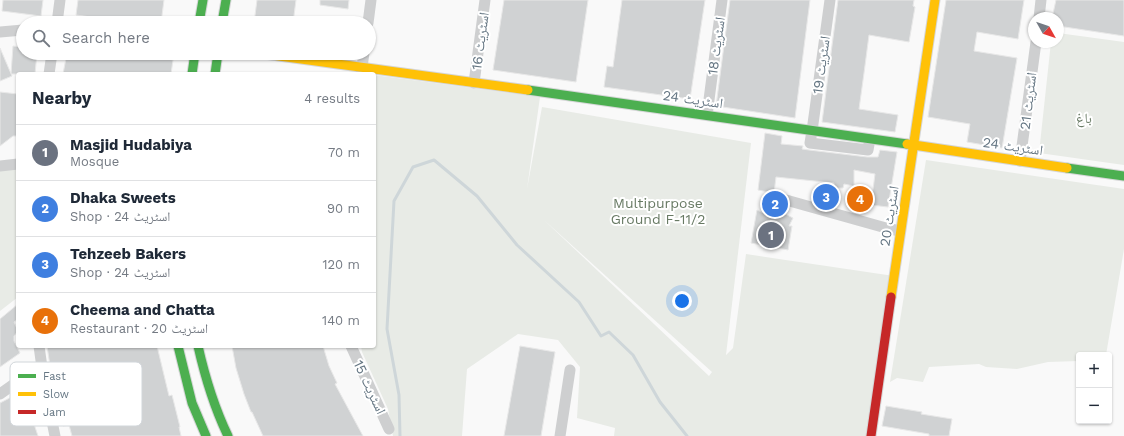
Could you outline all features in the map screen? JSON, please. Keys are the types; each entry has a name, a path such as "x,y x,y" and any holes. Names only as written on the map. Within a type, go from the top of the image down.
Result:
{"street":[{"path":"58,16 60,0"},
{"path":"200,16 202,0"},
{"path":"223,16 226,0"},
{"path":"369,16 371,0"},
{"name":"اسٹریٹ 16","path":"474,83 485,0"},
{"name":"اسٹریٹ 18","path":"707,115 722,0"},
{"name":"اسٹریٹ 19","path":"812,131 830,0"},
{"name":"اسٹریٹ 20","path":"871,436 935,0"},
{"path":"1040,12 1041,0"},
{"path":"0,32 16,31"},
{"name":"اسٹریٹ 21","path":"1020,161 1035,48"},
{"path":"49,72 51,60"},
{"path":"192,72 194,60"},
{"path":"215,72 217,60"},
{"name":"اسٹریٹ 24","path":"297,60 361,71"},
{"path":"361,71 363,60"},
{"name":"اسٹریٹ 24","path":"376,73 474,83 812,131"},
{"path":"812,131 810,143 868,150 870,139"},
{"name":"اسٹریٹ 24","path":"870,139 1124,176"},
{"path":"0,166 16,164"},
{"path":"786,200 900,231"},
{"path":"39,348 41,362"},
{"path":"178,348 186,381 201,426 206,436"},
{"path":"198,348 204,372 216,410 228,436"},
{"name":"اسٹریٹ 15","path":"352,348 389,429"},
{"path":"560,436 570,370"},
{"path":"0,394 10,387"},
{"path":"53,426 55,436"}],"green space":[{"name":"باغ","path":"1064,34 1124,42 1124,165 1039,153 1050,48 1064,48"},
{"name":"Multipurpose Ground F-11/2","path":"376,75 540,97 527,189 542,107 751,143 726,355 733,348 746,254 894,276 871,436 614,436 615,428 577,418 580,367 558,340 518,334 467,369 462,436 393,436 388,409 361,348 376,348","holes":["544,220 712,372 709,376"]},
{"path":"926,160 1124,189 1124,249 1107,352 1076,352 1076,361 1048,362 1017,369 986,367 979,364 929,367 923,382 897,378 890,382"},
{"path":"16,164 16,299 0,311 0,166"}],"building":[{"path":"3,0 43,0 41,16 2,11"},
{"path":"78,0 164,0 162,16 76,15"},
{"path":"257,0 296,0 294,16 255,16"},
{"path":"320,0 349,0 348,9 320,5"},
{"path":"504,0 588,0 576,82 493,70"},
{"path":"622,0 705,0 690,99 604,87 607,66 613,67"},
{"path":"730,0 810,0 795,118 716,106"},
{"path":"838,0 914,0 913,6 915,7 909,42 869,35 859,109 898,115 895,132 822,122"},
{"path":"946,0 1024,0 1018,39 977,32 974,51 1017,58 1002,148 967,142 970,124 928,117"},
{"path":"1056,0 1124,0 1124,36 1064,27 1064,12 1053,12"},
{"path":"13,46 16,46 16,60 36,60 35,72 16,72 16,74 11,74"},
{"path":"0,48 12,76 0,81"},
{"path":"66,60 173,60 171,72 63,72"},
{"path":"0,92 16,94 16,136 13,136 0,146"},
{"path":"765,133 782,136 781,144 803,146 802,149 867,157 878,157 880,150 897,152 888,207 871,205 875,174 854,170 854,186 844,184 843,188 834,188 834,183 776,177 774,193 758,190"},
{"path":"772,207 793,218 789,226 792,226 788,250 751,243 757,210 768,215"},
{"path":"16,306 16,320 14,322 16,334 14,336 14,341 16,348 20,353 0,367 0,319"},
{"path":"520,346 555,352 541,436 504,436"},
{"path":"47,348 157,348 169,396 172,395 181,436 72,436 69,426 142,426 142,362 49,362"},
{"path":"232,348 324,348 329,366 337,383 335,384 363,436 263,436 251,412 236,368"},
{"path":"10,398 10,426 35,426 38,436 0,436 0,403"},
{"path":"886,406 952,419 949,436 929,436 929,434 882,426"}],"waterway":[{"path":"400,436 399,395 387,329 394,201 413,167 434,160 477,196 517,245 579,302 601,336 609,332 633,355 660,402 687,436"}],"traffic: fast":[{"path":"200,16 203,0"},
{"path":"223,16 226,0"},
{"path":"192,72 194,60"},
{"path":"215,72 217,60"},
{"path":"528,90 907,144"},
{"path":"1067,168 1124,176"},
{"path":"178,348 192,403 206,436"},
{"path":"199,348 210,392 228,436"}],"traffic: slow":[{"path":"891,297 935,0"},
{"path":"308,60 528,90"},
{"path":"907,144 1067,168"}],"traffic: jam":[{"path":"871,436 891,297"}],"place":[{"name":"Tehzeeb Bakers","path":"826,197"},
{"name":"Cheema and Chatta","path":"860,199"},
{"name":"Dhaka Sweets","path":"775,204"},
{"name":"Masjid Hudabiya","path":"771,235"}]}
